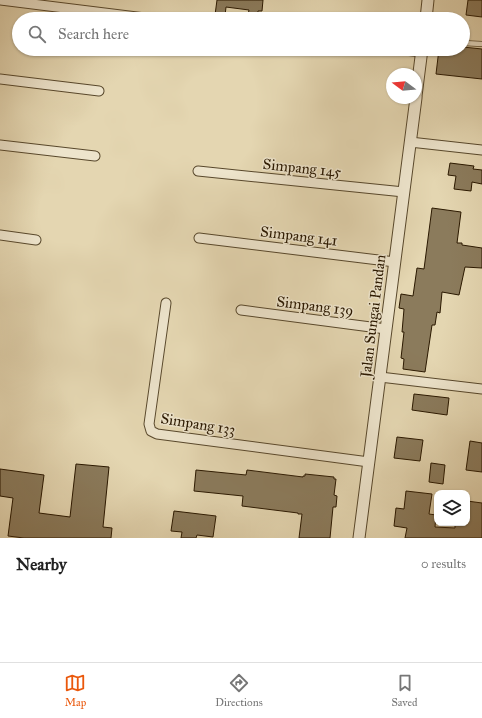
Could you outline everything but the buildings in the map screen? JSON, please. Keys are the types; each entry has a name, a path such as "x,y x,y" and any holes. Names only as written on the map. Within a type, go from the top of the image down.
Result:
{"street":[{"path":"0,0 97,12"},
{"path":"427,12 428,0"},
{"name":"Jalan Sungai Pandan","path":"420,68 421,56"},
{"path":"0,79 99,91"},
{"name":"Jalan Sungai Pandan","path":"359,538 415,104"},
{"path":"410,142 482,150"},
{"path":"0,145 95,156"},
{"name":"Simpang 145","path":"198,171 404,192"},
{"path":"0,236 36,240"},
{"name":"Simpang 141","path":"200,238 395,262"},
{"name":"Simpang 133","path":"166,303 149,424 151,431 157,434 369,462"},
{"name":"Simpang 139","path":"241,310 386,329"},
{"path":"380,377 482,389"}],"lane":[{"path":"470,43 482,44"}]}
